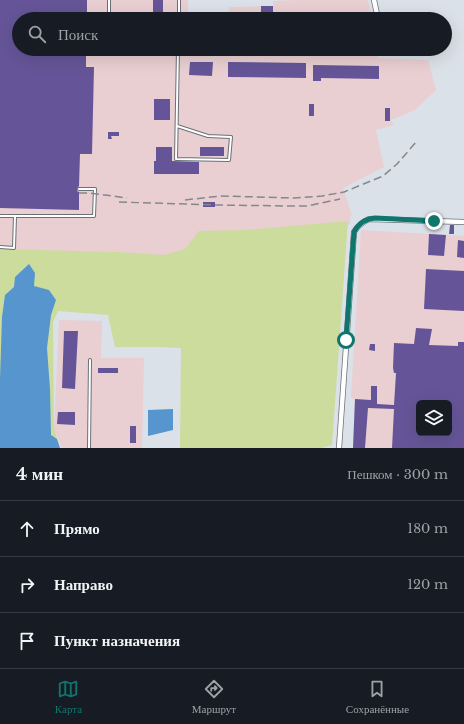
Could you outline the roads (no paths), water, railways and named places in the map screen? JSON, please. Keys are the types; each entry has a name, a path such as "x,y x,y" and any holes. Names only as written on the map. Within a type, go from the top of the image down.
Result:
{"street":[{"path":"374,0 377,12"},
{"path":"339,448 354,232 358,225 369,219 464,222"}],"lane":[{"path":"109,0 109,12"},
{"path":"179,0 179,12"},
{"path":"177,126 208,136 231,137 229,160 176,159 178,56"},
{"path":"0,216 94,216 95,189 79,189"},
{"path":"0,247 14,248 15,216"},
{"path":"89,448 90,360"}],"water":[{"path":"29,264 35,273 34,286 49,290 56,300 51,315 47,348 51,435 57,439 60,448 0,448 2,317 5,295 14,287 15,277"},
{"path":"173,409 173,430 148,436 148,410"}],"railway":[{"path":"185,200 221,196 294,198 322,196 344,192 383,176 397,164 417,141"},
{"path":"79,193 127,198"},
{"path":"119,202 307,206 340,199"}]}
